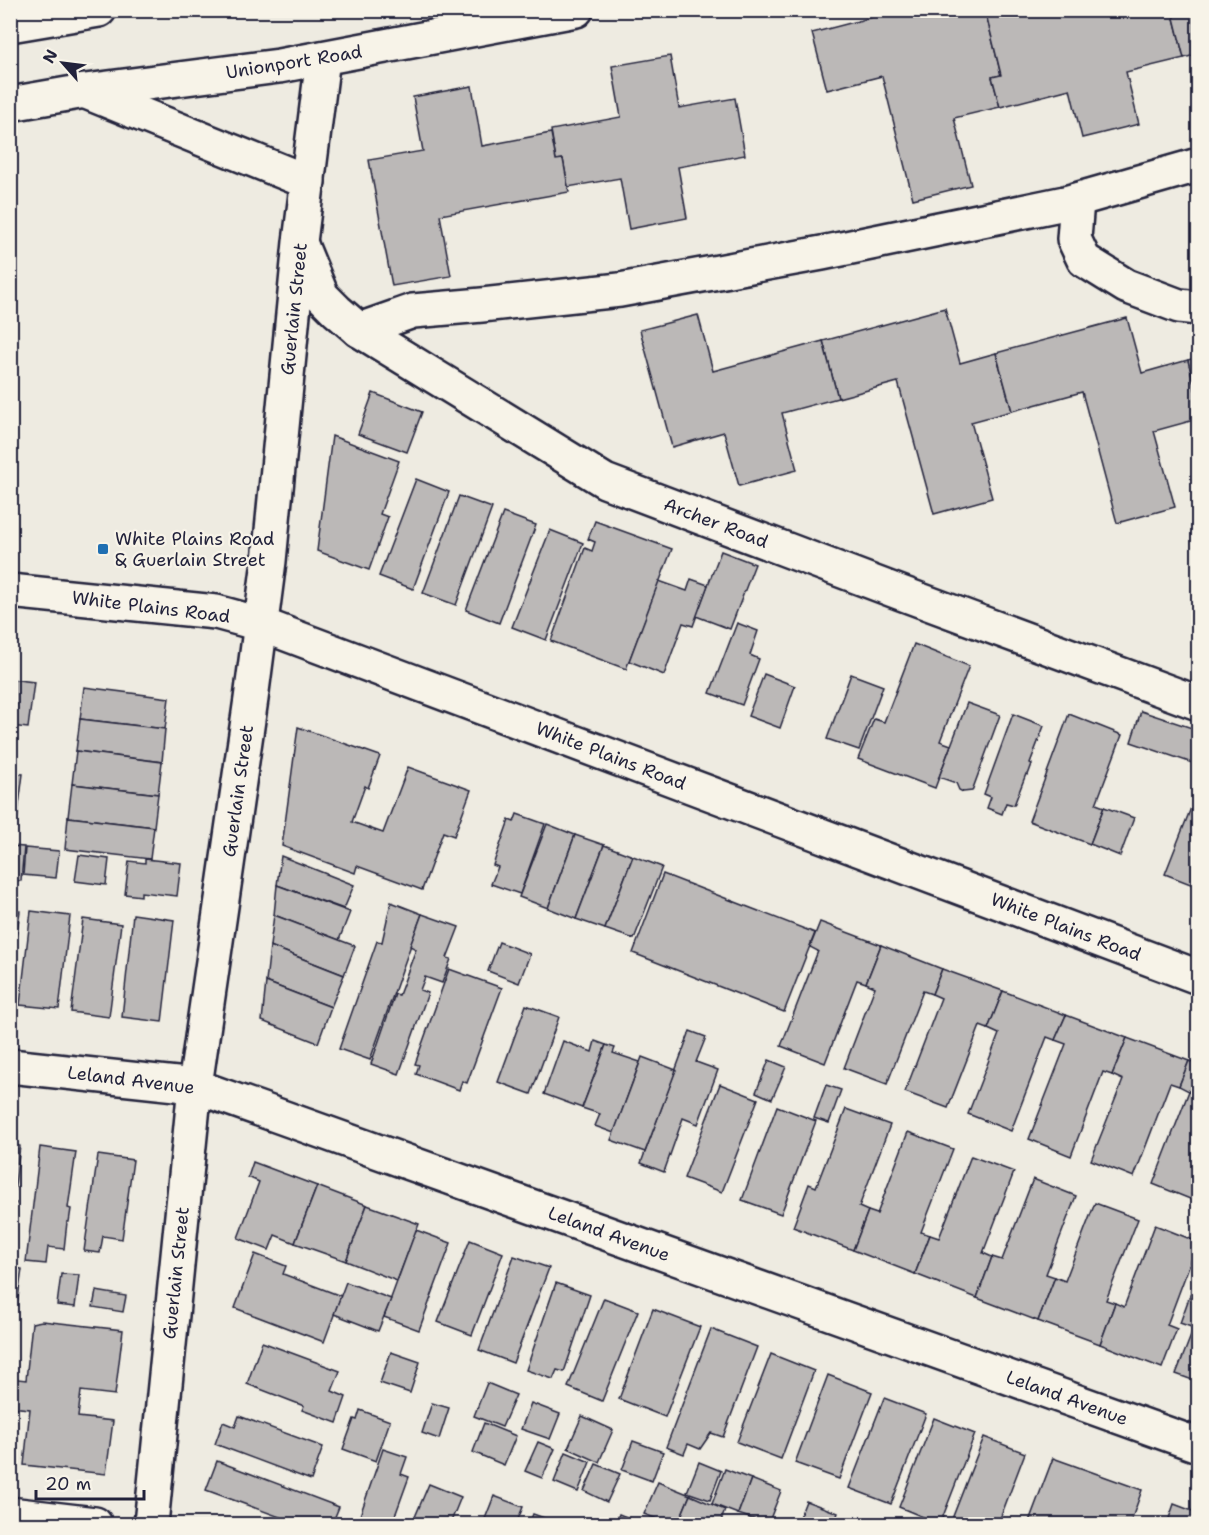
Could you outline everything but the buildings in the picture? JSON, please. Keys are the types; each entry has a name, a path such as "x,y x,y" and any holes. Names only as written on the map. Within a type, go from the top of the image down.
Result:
{"street":[{"path":"10,25 99,10"},
{"name":"Unionport Road","path":"10,104 85,91 279,66 576,10"},
{"name":"Guerlain Street","path":"151,1524 195,1086 269,561 300,242 323,58"},
{"path":"85,91 308,182"},
{"path":"359,330 413,310 620,290 822,253 1077,200 1198,165"},
{"path":"1077,200 1074,239 1084,260 1126,286 1179,306 1198,308"},
{"name":"Archer Road","path":"300,242 322,296 359,330 605,481 1198,703"},
{"name":"White Plains Road","path":"10,591 216,612 260,624 1198,977"},
{"name":"Leland Avenue","path":"10,1066 195,1086 1198,1445"},
{"path":"10,1514 95,1524"}],"place":[{"name":"White Plains Road & Guerlain Street","path":"103,549"}]}
